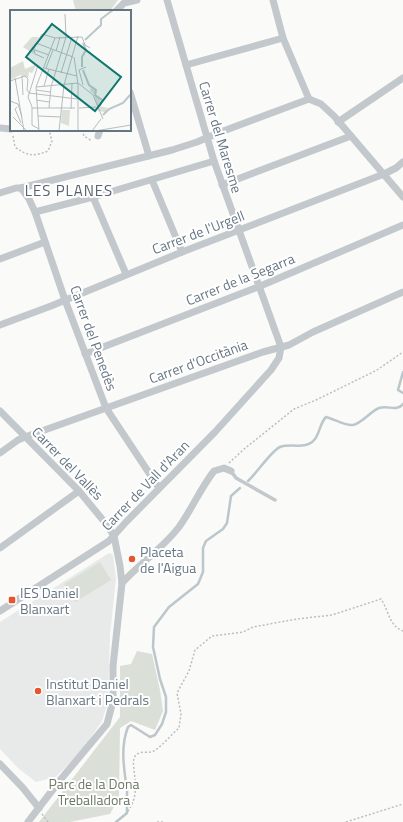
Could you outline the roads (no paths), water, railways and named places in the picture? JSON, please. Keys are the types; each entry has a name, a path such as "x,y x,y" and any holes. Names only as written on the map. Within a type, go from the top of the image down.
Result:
{"street":[{"path":"117,10 124,3 137,0"},
{"name":"Carrer del Maresme","path":"167,0 214,161 258,287 281,347"},
{"path":"273,0 283,38 309,99"},
{"path":"186,65 283,38"},
{"path":"338,122 403,78"},
{"path":"131,95 149,156"},
{"path":"0,193 104,168 197,142 309,99 321,104 351,136 403,197"},
{"path":"0,128 12,132"},
{"path":"222,185 351,136"},
{"path":"35,212 93,197 214,161"},
{"name":"Carrer de l'Urgell","path":"0,324 65,300 126,274 384,174 396,168 403,162"},
{"path":"152,180 182,252"},
{"name":"Carrer del Penedès","path":"21,188 30,199 65,300 106,408 159,488"},
{"path":"93,197 126,274"},
{"name":"Carrer de la Segarra","path":"85,354 258,287 403,225"},
{"path":"0,259 45,242"},
{"name":"Carrer d'Occitània","path":"0,453 25,436 263,352 289,345 313,332 403,292"},
{"name":"Carrer de Vall d'Aran","path":"0,611 105,544 114,536 215,432 271,370 279,358 281,347"},
{"name":"Carrer del Vallès","path":"0,411 79,491 107,524 114,536 122,583 113,666 113,701 106,724 28,822"},
{"path":"122,583 178,528 214,471 227,470"},
{"path":"0,548 79,491"},
{"path":"0,764 23,788 39,808"}],"lane":[{"path":"227,470 236,478 275,500"}],"waterway":[{"path":"403,372 398,390 403,393"},
{"path":"248,481 276,449 284,446 303,445 312,442 317,436 322,422 326,417 353,425 379,408 398,408 403,404"},
{"path":"116,822 127,813 127,790 123,750 128,727 131,725 150,737 155,735 162,724 166,712 166,697 160,679 153,647 154,627 169,607 198,584 203,572 203,548 206,541 223,529 227,523 231,496 240,488"}],"place":[{"name":"Placeta de l'Aigua","path":"132,559"},
{"name":"IES Daniel Blanxart","path":"12,600"},
{"name":"Institut Daniel Blanxart i Pedrals","path":"38,691"}],"district":[{"name":"LES PLANES","path":"69,190"}],"park label":[{"name":"Parc de la Dona Treballadora","path":"94,792"}]}
